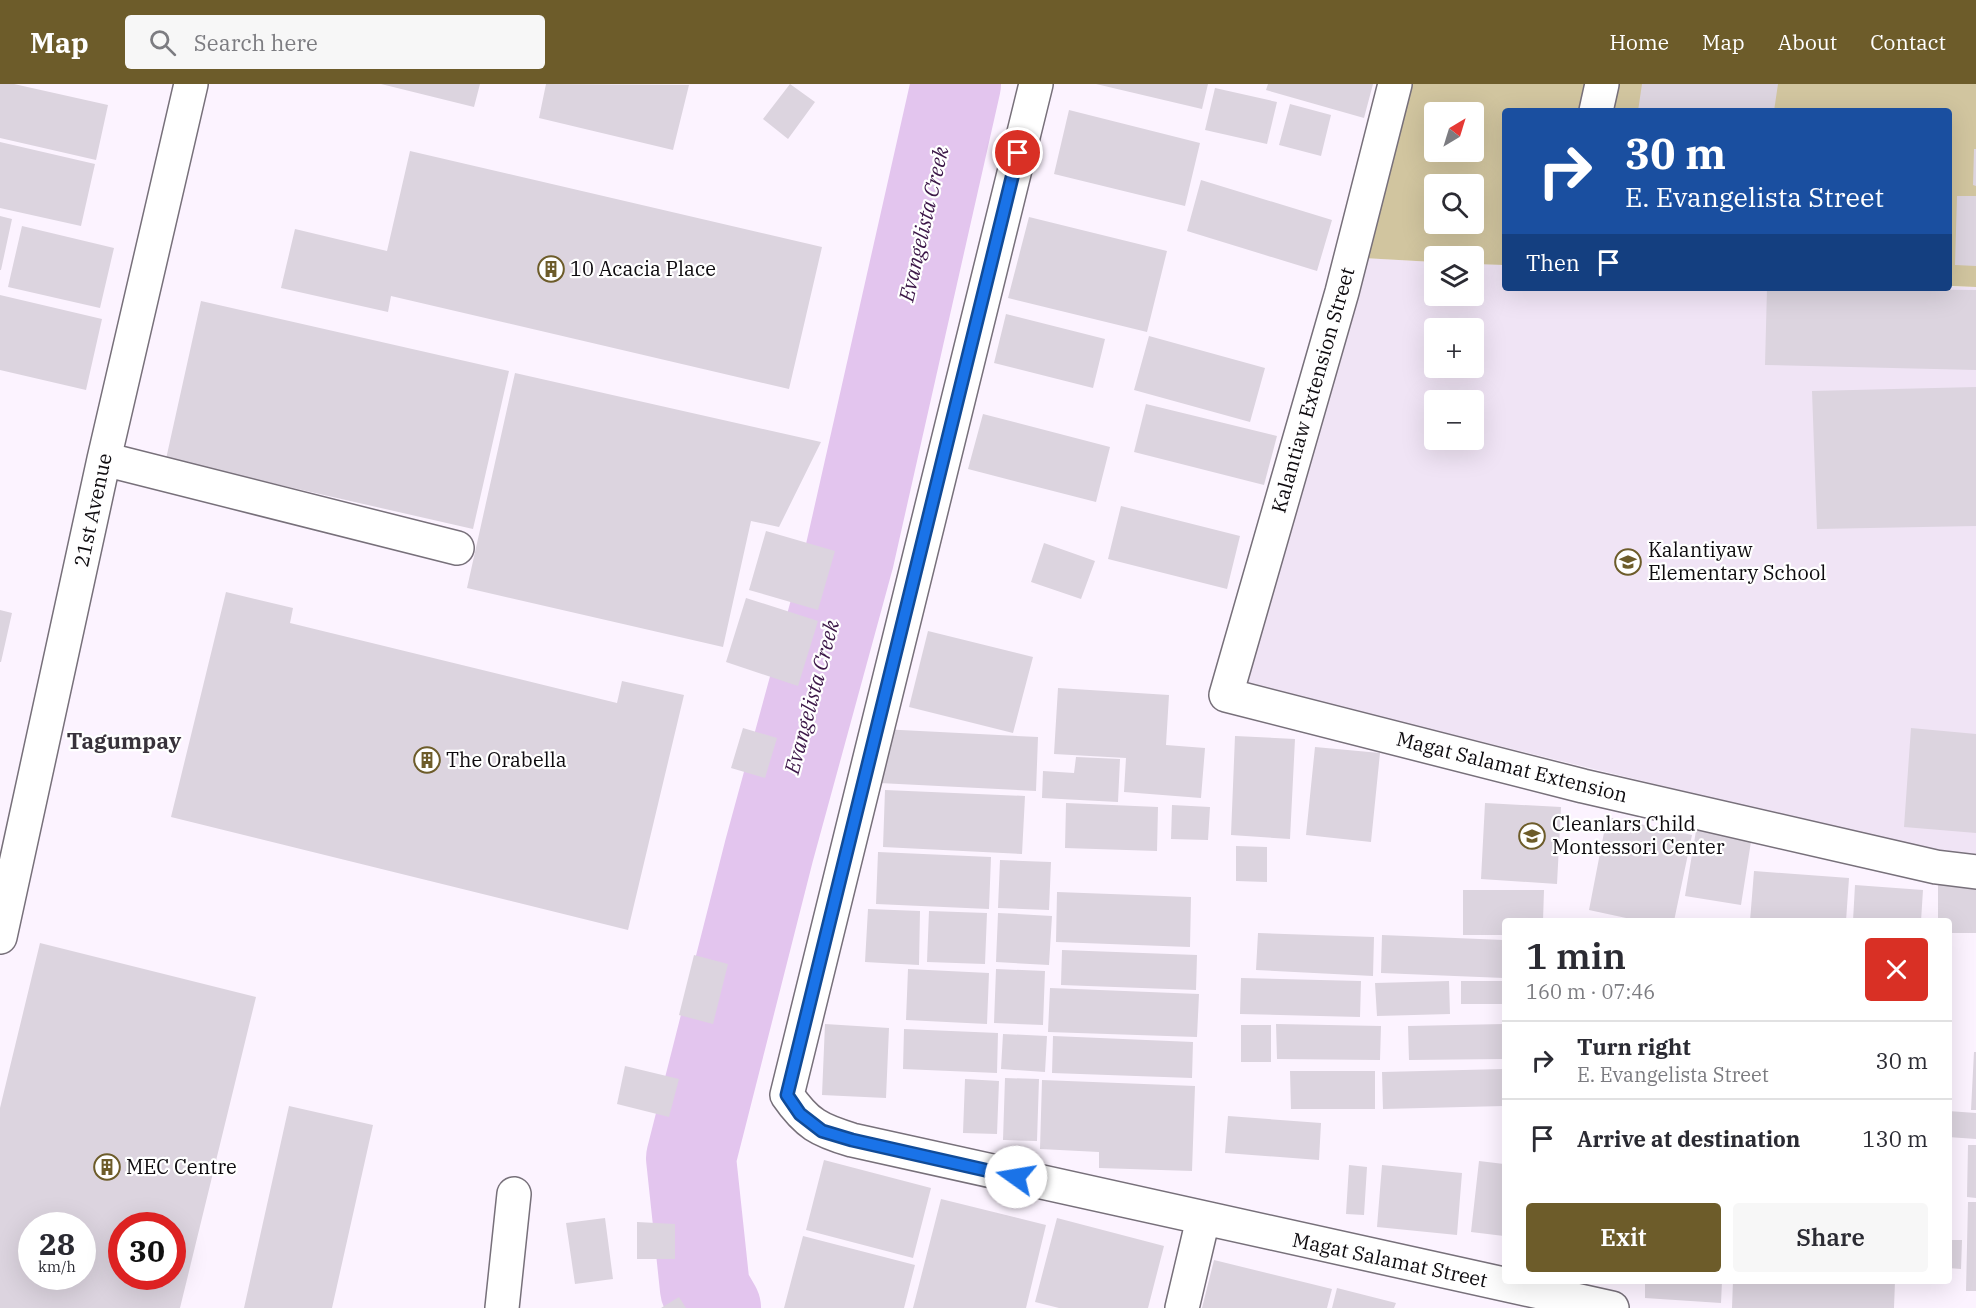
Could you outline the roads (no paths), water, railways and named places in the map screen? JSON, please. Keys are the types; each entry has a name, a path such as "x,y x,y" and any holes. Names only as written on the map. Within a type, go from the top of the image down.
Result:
{"street":[{"name":"21st Avenue","path":"0,937 104,459 191,84"},
{"name":"Magat Salamat Street","path":"1036,84 787,1095 800,1114 822,1131 852,1140 1612,1308"},
{"name":"Kalantiaw Extension Street","path":"1226,694 1342,292 1395,84"},
{"path":"1597,108 1602,84"},
{"path":"104,459 457,548"},
{"name":"Magat Salamat Extension","path":"1226,694 1583,786 1936,867 1976,872"},
{"path":"502,1308 514,1194"},
{"path":"1182,1308 1203,1219"}],"waterway":[{"name":"Evangelista Creek","path":"716,1308 705,1289 691,1158 769,851 849,558 956,84"}],"place":[{"name":"10 Acacia Place","path":"551,269"},
{"name":"Kalantiyaw Elementary School","path":"1628,562"},
{"name":"The Orabella","path":"427,760"},
{"name":"Cleanlars Child Montessori Center","path":"1532,836"},
{"name":"MEC Centre","path":"107,1167"}],"district":[{"name":"Tagumpay","path":"124,741"}]}
